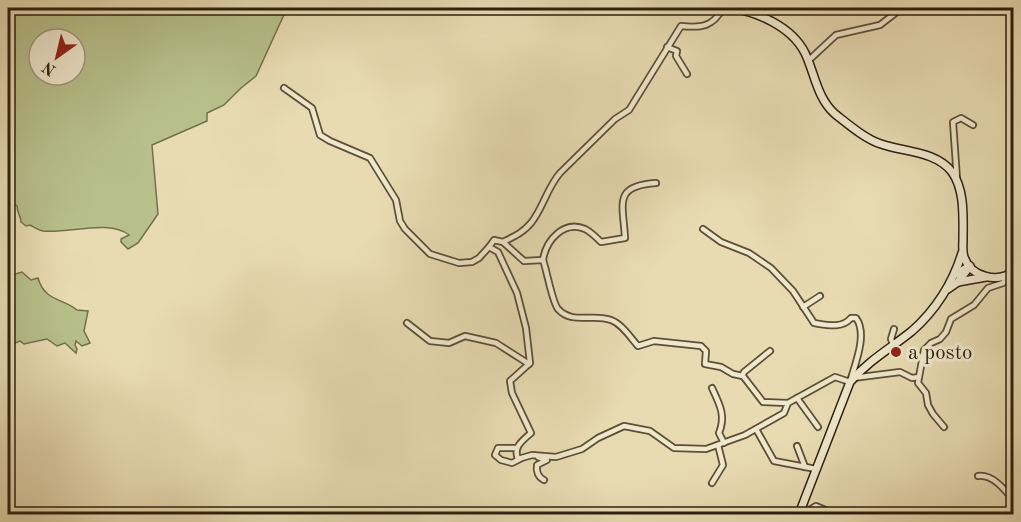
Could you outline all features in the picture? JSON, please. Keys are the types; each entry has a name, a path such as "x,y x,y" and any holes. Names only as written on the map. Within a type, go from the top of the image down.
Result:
{"main road":[{"path":"729,8 748,11 764,17 789,34 798,43 808,61 826,105 841,118 879,144 932,158 951,172 963,206 963,251 957,279"},
{"path":"963,251 970,266 988,277"},
{"path":"800,512 852,380 866,365 926,317 945,292 970,266"},
{"path":"957,279 988,277 1012,272"}],"street":[{"path":"503,242 530,225 540,210 552,183 560,173 615,119 629,110 681,26 702,27 716,19 723,8"},
{"path":"764,17 767,8"},
{"path":"808,61 836,35 880,25 886,18 902,8"},
{"path":"667,47 677,51 676,56 687,74"},
{"path":"284,88 312,108 320,135 370,158 396,200 400,221 405,229 430,254 459,263 472,262 479,258 494,240 503,242 524,261 543,260"},
{"path":"957,185 957,153 953,122 961,118 973,125"},
{"path":"656,183 641,184 630,187 626,191 623,202 625,238 601,242 590,232 577,227 572,227 554,236 545,248 543,260 558,309 569,316 601,317 612,320 638,346 654,341 701,346 706,351 705,364 721,367 742,376 759,394 762,401 788,403 833,377 852,380 900,372 912,378 920,377"},
{"path":"703,229 721,242 749,253 771,268 793,291 814,323 831,326 856,318 859,322 861,337 852,380"},
{"path":"489,247 498,252 516,293 526,328 529,364"},
{"path":"944,428 928,405 926,393 918,382 924,350 931,343 940,339 946,332 951,319 974,305 988,288 1003,283 1012,272"},
{"path":"803,307 820,296"},
{"path":"406,323 430,341 449,343 465,336 496,343 529,364"},
{"path":"893,345 891,339 894,329"},
{"path":"742,376 770,351"},
{"path":"521,458 518,459 516,448 531,433 512,393 510,381 529,364"},
{"path":"712,388 722,413 723,419 719,433 724,442"},
{"path":"797,398 818,427"},
{"path":"516,448 498,448 495,455 501,460 512,463 521,458 536,455 556,457 582,449 598,438 624,426 650,431 674,448 706,449 756,429 784,413 788,403"},
{"path":"756,429 774,461 816,469"},
{"path":"712,483 723,465 718,445"},
{"path":"797,446 805,467"},
{"path":"536,455 547,460 537,465 536,468 544,480"},
{"path":"978,476 986,476 995,481 1014,501"},
{"path":"800,512 806,512 816,506 835,514"},
{"path":"1013,514 1014,510"}],"green space":[{"path":"8,8 287,8 256,76 224,105 207,113 207,121 152,145 158,214 138,243 128,249 121,239 129,235 111,228 41,231 30,225 26,226 21,222 17,206 8,200"},
{"path":"22,272 31,280 38,278 41,286 50,296 77,310 88,311 84,331 90,343 82,346 76,341 76,353 65,343 57,346 47,339 24,344 20,341 8,346 8,276"}],"place":[{"name":"a posto","path":"896,352"}]}
